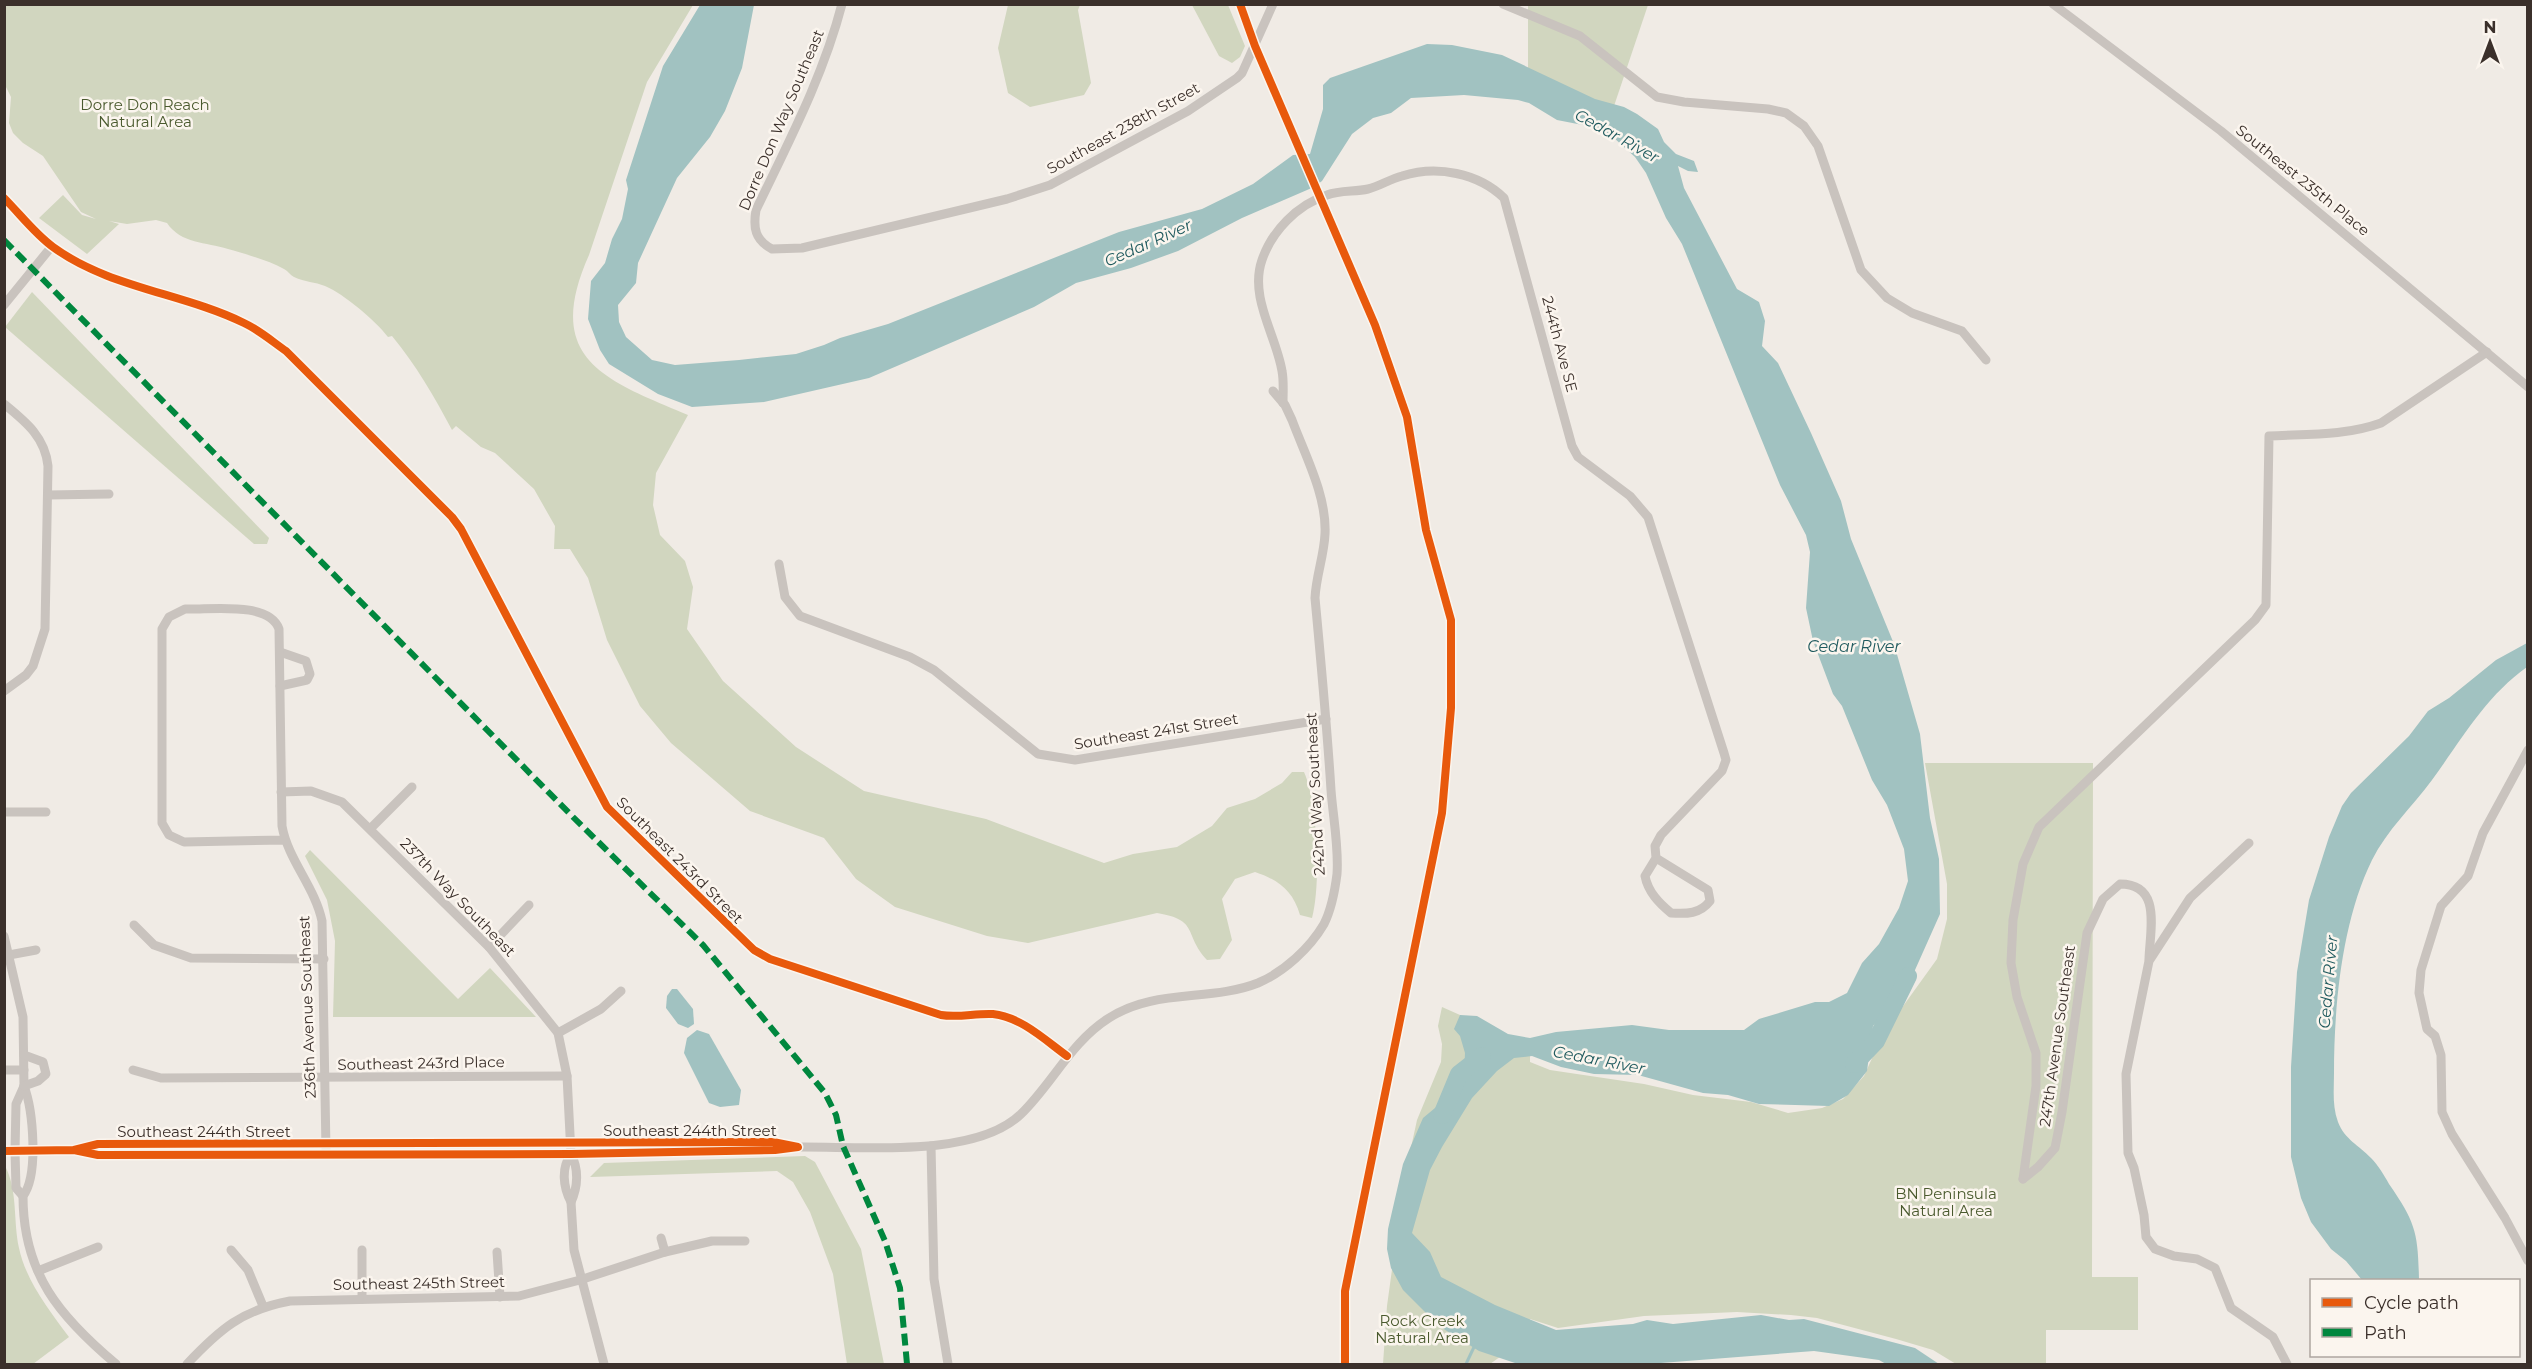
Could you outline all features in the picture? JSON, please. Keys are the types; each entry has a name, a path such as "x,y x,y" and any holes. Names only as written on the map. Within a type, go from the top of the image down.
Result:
{"street":[{"name":"Dorre Don Way Southeast","path":"764,245 757,236 754,225 756,210 806,106 834,34 842,4"},
{"name":"Southeast 238th Street","path":"764,245 781,250 802,248 1008,199 1050,185 1188,111 1237,78 1242,73 1273,4"},
{"path":"1503,4 1580,36 1657,97 1684,102 1768,109 1786,114 1804,126 1818,146 1861,270 1887,298 1904,308 1962,331 1986,360"},
{"name":"Southeast 235th Place","path":"2053,4 2221,131 2528,387"},
{"name":"244th Ave SE","path":"1283,403 1282,371 1258,289 1261,262 1273,234 1279,228 1314,201 1329,194 1367,189 1403,175 1436,172 1467,174 1491,186 1504,198 1572,446 1578,457 1630,496 1648,517 1726,760 1722,771 1660,836 1655,846 1656,858 1645,876 1647,886 1661,905 1671,913 1696,912 1704,908 1710,901 1708,890 1656,858"},
{"name":"Southeast 243rd Street","path":"4,198 52,246 85,265 246,323 286,351 461,529 607,807 739,938 770,959 920,1009 958,1018 992,1014 1010,1019 1030,1029 1067,1056"},
{"path":"4,306 52,246"},
{"name":"247th Avenue Southeast","path":"2149,961 2150,904 2146,894 2132,884 2120,884 2103,899 2087,933 2055,1148 2038,1167 2023,1179 2036,1086 2036,1053 2017,997 2011,963 2013,920 2023,864 2038,827 2255,620 2266,605 2269,436 2363,430 2381,423 2487,352"},
{"name":"242nd Way Southeast","path":"1009,1123 1020,1114 1067,1056 1107,1019 1128,1006 1148,1000 1238,989 1260,982 1293,960 1309,944 1324,923 1337,874 1316,598 1316,581 1326,536 1326,517 1294,424 1283,403 1273,391"},
{"path":"4,404 25,421 44,447 48,466 45,629 41,646 26,675 4,691"},
{"path":"48,495 109,494"},
{"name":"Southeast 241st Street","path":"779,564 785,597 800,616 814,624 910,657 934,670 1038,754 1075,760 1326,719"},
{"name":"236th Avenue Southeast","path":"285,840 184,842 169,835 162,823 160,814 162,629 169,617 185,609 258,610 273,618 279,629 281,792 285,840 319,905 324,959 326,1150"},
{"path":"280,652 306,661 310,674 307,680 280,686"},
{"path":"2528,750 2483,833 2468,876 2441,906 2421,970 2419,993 2427,1029 2435,1036 2441,1055 2442,1112 2452,1134 2505,1218 2528,1261"},
{"path":"371,828 412,787"},
{"name":"237th Way Southeast","path":"281,792 323,794 342,802 371,828 489,947 558,1033 567,1076 571,1154 564,1163 566,1191 572,1202 574,1250 604,1365"},
{"path":"4,812 46,812"},
{"path":"2248,843 2190,898 2149,961 2126,1074 2128,1153 2134,1168 2146,1237 2155,1249 2174,1256 2197,1259 2215,1268 2231,1308 2273,1336 2287,1365"},
{"path":"489,947 529,905"},
{"path":"134,925 154,945 191,958 324,959"},
{"path":"4,936 23,1017 24,1086 30,1103 32,1150 30,1186 23,1196 23,1221 38,1271 60,1311 78,1332 116,1365"},
{"path":"9,955 36,950"},
{"path":"558,1033 601,1009 621,991"},
{"path":"23,1196 16,1188 16,1104 24,1086 38,1081 46,1074 43,1062 24,1055"},
{"path":"4,1070 24,1070"},
{"name":"Southeast 243rd Place","path":"133,1070 161,1078 325,1079 567,1076"},
{"name":"Southeast 244th Street","path":"4,1151 74,1150 98,1144 571,1154 775,1150 798,1147 931,1146 977,1138 1009,1123"},
{"name":"Southeast 244th Street","path":"326,1150 773,1142 798,1147"},
{"path":"931,1146 934,1279 948,1365"},
{"path":"661,1238 665,1252"},
{"name":"Southeast 245th Street","path":"187,1365 217,1333 233,1320 263,1306 290,1301 519,1296 580,1280 665,1252 712,1241 745,1241"},
{"path":"38,1271 98,1247"},
{"path":"231,1250 248,1270 263,1306"},
{"path":"362,1250 362,1299"},
{"path":"497,1252 500,1298"}],"green space":[{"name":"Dorre Don Reach Natural Area","path":"4,5 693,5 647,82 576,291 573,319 578,343 590,361 608,377 631,390 688,415 656,473 653,505 660,535 685,561 693,587 687,629 723,681 796,747 864,791 986,819 1104,863 1133,854 1177,847 1212,826 1227,808 1255,799 1282,783 1292,772 1304,772 1309,786 1317,844 1317,886 1312,918 1300,915 1289,893 1278,883 1255,872 1235,879 1222,899 1232,940 1220,959 1207,960 1185,924 1171,916 1157,913 1028,943 987,936 895,907 856,879 824,838 750,811 671,743 640,706 607,640 588,578 570,549 554,549 555,526 534,489 495,453 481,447 456,426 452,430 401,347 392,336 388,337 359,308 325,286 294,277 271,263 187,239 179,235 167,223 156,220 127,224 109,221 119,224 87,254 39,218 63,195 82,215 96,219 81,212 43,156 23,143 13,133 9,123 11,97 5,85"},
{"path":"1008,5 1080,5 1078,10 1091,83 1084,95 1030,107 1008,93 998,48"},
{"path":"1192,5 1228,5 1245,46 1240,57 1232,63 1219,56"},
{"path":"1528,5 1648,5 1614,106 1595,101 1528,69"},
{"path":"32,292 269,538 267,544 254,544 5,327"},
{"name":"BN Peninsula Natural Area","path":"1925,763 2093,763 2092,1277 2138,1277 2138,1330 2046,1330 2046,1364 1956,1364 1933,1350 1896,1339 1817,1318 1791,1315 1737,1312 1644,1316 1558,1328 1530,1319 1529,1336 1490,1364 1383,1364 1387,1306 1405,1175 1417,1120 1441,1062 1442,1044 1438,1026 1442,1007 1530,1046 1530,1062 1550,1070 1644,1084 1693,1095 1751,1102 1788,1113 1822,1108 1843,1099 1864,1076 1883,1034 1937,959 1947,919 1947,884"},
{"path":"310,850 458,999 490,968 536,1017 333,1017 335,941 327,900 305,856"},
{"path":"805,1156 815,1162 861,1249 884,1364 847,1364 833,1274 810,1212 793,1182 777,1171 590,1177 604,1163"},
{"path":"5,1166 14,1195 17,1238 22,1260 39,1295 69,1337 33,1364 5,1364"}],"water":[{"path":"700,5 754,5 742,68 725,111 710,137 677,178 638,263 636,283 618,305 619,322 626,337 652,360 675,365 796,354 888,324 1119,232 1202,209 1253,184 1293,155 1310,154 1323,109 1323,85 1330,78 1427,44 1452,45 1502,55 1595,99 1624,107 1658,129 1664,142 1676,154 1694,161 1698,172 1688,171 1678,166 1684,188 1737,289 1759,302 1765,321 1762,346 1778,363 1811,433 1841,501 1851,539 1894,644 1920,734 1930,818 1939,859 1940,914 1915,970 1899,996 1873,1026 1867,1071 1848,1095 1829,1106 1759,1104 1728,1095 1703,1093 1638,1075 1594,1074 1561,1067 1532,1056 1514,1058 1497,1071 1472,1098 1442,1147 1430,1170 1412,1233 1430,1252 1441,1277 1495,1305 1556,1330 1633,1324 1647,1320 1673,1324 1761,1315 1789,1320 1804,1319 1915,1348 1939,1364 1886,1364 1879,1360 1814,1351 1648,1364 1518,1364 1479,1351 1439,1326 1403,1290 1391,1268 1387,1249 1388,1229 1403,1164 1423,1118 1447,1098 1464,1076 1465,1053 1460,1036 1454,1029 1460,1015 1477,1016 1508,1034 1530,1038 1556,1032 1632,1025 1669,1030 1744,1030 1759,1019 1815,1002 1829,1002 1847,993 1862,963 1879,944 1899,908 1908,881 1904,849 1887,805 1872,780 1842,706 1833,694 1813,641 1806,608 1810,552 1806,535 1780,485 1682,244 1666,218 1646,173 1635,157 1613,137 1593,127 1557,120 1529,103 1518,100 1464,95 1411,98 1391,113 1373,118 1352,134 1322,181 1314,187 1242,218 1178,251 1131,268 1076,283 1034,307 869,378 764,402 692,407 658,394 609,364 600,350 588,319 591,281 605,263 612,239 622,219 628,189 626,180 663,66"},
{"path":"2527,643 2527,667 2486,705 2432,780 2378,849 2353,909 2347,936 2338,992 2334,1047 2335,1110 2344,1133 2376,1164 2398,1197 2414,1229 2418,1251 2419,1279 2361,1279 2346,1261 2331,1249 2311,1222 2301,1198 2291,1157 2291,1067 2297,972 2309,900 2329,837 2342,806 2351,793 2409,736 2428,711 2449,698 2496,660"},
{"path":"672,989 677,989 693,1009 694,1024 688,1028 678,1024 666,1008 667,996"},
{"path":"697,1030 709,1034 741,1090 739,1105 720,1107 709,1103 684,1053 687,1038"}],"waterway":[{"name":"Cedar River","path":"1854,1064 1876,1041 1908,976"},
{"name":"Cedar River","path":"1442,1115 1459,1074 1482,1056"},
{"path":"1466,1364 1474,1347"}],"marked path":[{"path":"4,240 573,817 703,945 825,1093 836,1115 843,1146 885,1241 900,1288 907,1364"}],"cycle path":[{"path":"1240,4 1255,46 1375,325 1407,417 1426,530 1451,620 1451,708 1442,813 1345,1291 1345,1364"},
{"path":"4,198 46,242 75,261 122,281 221,313 266,336 286,351 452,517 461,529 607,807 754,950 770,959 941,1015 993,1014 1003,1016 1023,1024 1067,1056"},
{"path":"4,1151 74,1150 98,1155 571,1154 775,1150 798,1147 773,1142 98,1144 74,1150"}],"park label":[{"name":"Rock Creek Natural Area","path":"1422,1328"}]}
